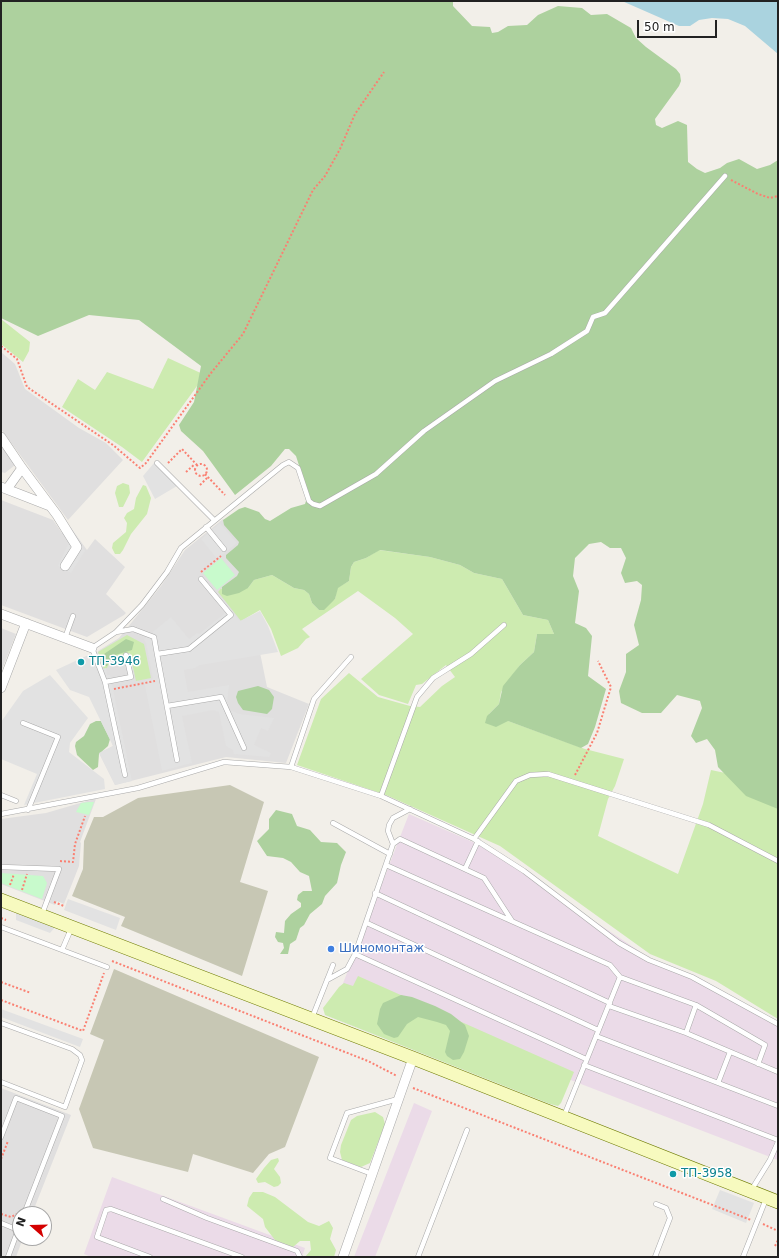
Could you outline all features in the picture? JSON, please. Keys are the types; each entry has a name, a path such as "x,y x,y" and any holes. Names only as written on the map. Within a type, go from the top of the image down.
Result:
{"street":[{"path":"1,437 77,547 65,566"},
{"path":"22,468 4,488 50,506"},
{"path":"1,614 92,648"},
{"path":"1,688 26,623"},
{"path":"1,900 413,1058 772,1199"},
{"path":"343,1257 413,1058"}],"lane":[{"path":"125,775 105,682 92,648 116,632 142,605 167,572 181,548 286,463 294,463 298,468 309,501 317,506 320,506 376,474 424,431 495,381 551,354 587,331 593,317 605,313 725,176"},
{"path":"157,463 214,520"},
{"path":"206,527 224,548"},
{"path":"157,654 189,649 231,615 201,579"},
{"path":"65,638 73,616"},
{"path":"380,796 417,697 433,678 471,654 504,625"},
{"path":"116,632 133,629 154,637 177,760"},
{"path":"105,682 131,677 126,654"},
{"path":"291,767 314,699 351,657"},
{"path":"167,706 221,697 244,748"},
{"path":"23,723 58,737 28,810"},
{"path":"1,814 138,788 224,762 291,767 380,796 476,840 524,872 619,943 649,960 692,977 778,1024"},
{"path":"465,869 476,840 516,781 530,775 548,774 709,825 778,861"},
{"path":"1,795 16,801"},
{"path":"393,844 388,832 389,825 393,818 410,809"},
{"path":"334,824 390,854"},
{"path":"327,980 347,969 355,954 367,923 375,893 393,844 400,839 484,878 512,921"},
{"path":"386,865 610,965 620,977 696,1005 765,1045 758,1064"},
{"path":"1,867 59,869 42,916"},
{"path":"375,893 609,1005 686,1033 778,1072"},
{"path":"367,923 598,1030"},
{"path":"1,927 62,950 106,969"},
{"path":"62,950 71,927"},
{"path":"355,954 586,1060"},
{"path":"311,1019 333,965"},
{"path":"564,1118 620,977"},
{"path":"686,1033 696,1005"},
{"path":"1,1023 72,1049 80,1055 82,1060 65,1107 1,1082"},
{"path":"596,1036 778,1106"},
{"path":"718,1083 730,1052"},
{"path":"584,1065 778,1141 770,1160 751,1191"},
{"path":"1,1137 16,1098 62,1116 27,1206"},
{"path":"372,1174 330,1158 347,1113 399,1099"},
{"path":"418,1257 467,1130"},
{"path":"163,1199 207,1218 297,1251 300,1257"},
{"path":"743,1257 757,1222 772,1199"},
{"path":"655,1257 670,1218 666,1208 656,1204"},
{"path":"150,1257 97,1237 106,1210 111,1209 242,1257"},
{"path":"1,1223 12,1226"},
{"path":"8,1257 12,1246"}],"path":[{"path":"1,346 17,359 27,387 113,445 140,468 146,463 211,373 243,334 313,190 325,176 340,149 355,114 384,72"},
{"path":"725,176 758,194 770,198 778,196"},
{"path":"168,463 182,450 196,464"},
{"path":"186,472 196,464 201,463 205,465 207,471 205,474"},
{"path":"196,464 194,470 196,474 202,476 205,474"},
{"path":"205,474 225,495"},
{"path":"200,485 208,477"},
{"path":"201,579 198,574 226,551 224,548"},
{"path":"571,781 585,758 597,733 611,687 598,661"},
{"path":"107,691 162,680"},
{"path":"57,861 72,862 75,844 85,816"},
{"path":"9,872 34,873"},
{"path":"10,885 14,872"},
{"path":"22,890 27,873"},
{"path":"48,899 64,906"},
{"path":"1,918 8,921"},
{"path":"108,959 368,1061 405,1082 778,1230"},
{"path":"1,1000 83,1031 106,969"},
{"path":"1,982 31,993"},
{"path":"1,1159 9,1139"},
{"path":"1,1214 12,1216"},
{"path":"775,1246 778,1240"}],"shaded area":[{"path":"1,352 15,364 25,389 79,428 106,443 123,460 68,520 1,429"},
{"path":"1,445 15,465 5,473 1,472"},
{"path":"154,463 177,486 155,499 143,476"},
{"path":"1,500 53,520 62,533 71,528 87,550 95,539 125,567 106,594 126,613 87,637 1,605"},
{"path":"223,519 244,543 244,572 219,591 255,628 267,687 309,704 286,763 226,757 115,785 99,753 113,746 101,691 98,651 119,638 161,586 185,550"},
{"path":"220,523 237,543 217,559 201,539"},
{"path":"75,539 85,551 71,573 58,566 69,542"},
{"path":"230,609 240,621 260,611 268,626 278,652 200,665 195,668 184,670 188,692 229,685 227,702 230,710 239,714 274,718 268,731 261,728 254,745 271,753 269,757 234,754 233,750 226,746 219,712 213,710 182,716 192,763 162,771 144,681 153,679 144,639 171,617 189,639 197,633 199,634"},
{"path":"1,628 16,634 1,672"},
{"path":"97,651 103,669 106,668 107,675 110,675 132,781 115,785 99,753 113,746 89,697 70,690 56,670"},
{"path":"50,675 88,718 70,743 69,752 104,779 105,789 24,805 37,774 1,759 1,722 23,691"},
{"path":"230,785 264,802 240,882 268,891 242,976 121,926 125,917 72,896 83,869 84,841 94,817 103,817 138,798"},
{"path":"96,799 80,842 79,866 64,904 57,901 55,905 1,884 1,819 46,813"},
{"path":"409,814 482,846 648,957 705,981 778,1027 778,1160 340,991"},
{"path":"68,899 120,918 116,930 64,910"},
{"path":"16,911 56,926 50,933 16,920"},
{"path":"114,969 319,1057 285,1147 269,1154 253,1173 193,1154 188,1172 93,1148 79,1109 104,1040 90,1034"},
{"path":"1,1009 83,1039 80,1047 1,1017"},
{"path":"1,1088 71,1115 35,1206 12,1206 12,1246 20,1246 16,1257 1,1257"},
{"path":"414,1103 432,1111 375,1257 354,1257"},
{"path":"112,1177 305,1248 302,1257 91,1257 84,1254"},
{"path":"720,1190 754,1203 746,1223 712,1209"}],"green space":[{"path":"1,1 453,1 453,6 472,26 490,27 492,33 498,32 508,26 527,25 538,15 558,6 582,8 591,15 607,14 631,28 636,38 676,69 680,74 681,81 679,86 655,119 656,125 662,128 678,121 687,125 688,162 697,169 705,173 739,159 757,169 770,165 778,160 778,809 746,796 718,767 715,750 707,739 696,743 691,736 702,708 700,701 677,695 661,713 642,713 621,703 619,691 626,672 626,654 639,645 634,625 641,600 642,585 637,581 625,583 621,573 626,558 621,548 610,548 601,542 589,544 575,558 573,576 579,591 575,623 586,628 592,636 588,676 606,689 595,727 588,744 581,748 508,721 496,727 485,723 487,716 499,704 503,686 520,665 534,652 537,634 554,634 548,620 523,615 502,579 474,573 460,565 430,557 380,550 366,558 354,562 351,567 349,581 338,588 335,599 324,610 319,610 312,603 309,594 304,590 294,588 272,575 254,580 248,588 239,593 227,596 222,594 222,587 237,576 239,572 226,558 226,555 238,545 239,542 224,525 223,520 239,509 245,507 259,512 265,519 270,521 291,508 305,504 306,501 303,478 296,456 289,449 285,449 271,466 235,495 203,451 181,431 179,425 194,402 201,366 139,320 89,315 38,336 1,318"},
{"path":"1,319 30,342 29,351 23,362 1,344"},
{"path":"168,358 205,375 142,462 62,407 78,379 95,390 107,372 153,389"},
{"path":"123,483 129,485 130,493 123,507 119,507 115,493 117,486"},
{"path":"143,485 146,486 151,498 147,514 131,534 120,554 115,554 112,548 113,543 126,532 127,523 124,518 127,513 134,509 136,498"},
{"path":"379,550 430,557 460,565 474,573 502,579 523,615 548,620 554,634 537,634 534,652 520,665 501,692 499,704 489,714 585,749 624,759 615,786 608,799 598,836 678,874 703,804 711,770 749,778 778,794 778,1019 716,981 650,954 500,846 386,795 297,765 321,699 349,673 378,697 410,706 420,707 442,686 455,677 446,665 422,684 416,685 408,704 379,695 361,679 413,634 395,618 358,591 302,629 310,637 306,639 298,648 281,656 271,629 260,610 241,621 218,592 222,587 221,589 248,588 254,580 272,575 294,588 304,590 309,594 312,603 319,610 335,599 337,588 349,581 351,567 354,562 366,558"},
{"path":"221,558 235,575 217,590 203,573"},
{"path":"127,635 144,644 151,678 136,681 130,653 112,657 107,668 104,669 98,652"},
{"path":"126,639 134,642 132,650 112,656 107,666 104,666 102,659 104,654"},
{"path":"258,686 269,690 274,697 272,709 267,714 243,710 236,697 238,691"},
{"path":"96,721 101,721 110,739 108,746 99,754 98,767 93,770 77,755 75,746 76,742 84,736 90,724"},
{"path":"94,802 89,815 76,812 81,803"},
{"path":"276,810 292,814 297,826 310,830 321,842 337,843 346,852 337,883 325,896 322,904 310,914 304,925 300,928 296,940 290,944 288,954 280,954 284,948 283,943 278,942 275,937 276,932 284,933 285,921 291,914 301,907 301,903 297,900 298,895 303,891 312,891 309,876 300,872 291,862 283,858 267,856 257,841 269,829 269,819"},
{"path":"1,873 43,876 47,883 42,899 1,883"},
{"path":"358,976 574,1072 561,1103 558,1106 550,1104 325,1015 323,1008 339,987 344,983 353,986"},
{"path":"401,995 412,997 435,1006 451,1014 465,1025 469,1036 460,1059 453,1060 447,1056 445,1052 450,1031 446,1025 437,1022 418,1017 407,1024 398,1037 394,1038 384,1034 377,1024 380,1009 383,1003"},
{"path":"375,1112 383,1117 385,1124 370,1163 361,1167 342,1160 340,1152 341,1145 351,1120 357,1116"},
{"path":"278,1158 279,1161 274,1169 280,1177 281,1183 274,1187 265,1182 258,1183 256,1179 264,1168 271,1160"},
{"path":"253,1192 263,1192 275,1197 308,1222 319,1226 329,1221 333,1228 330,1239 336,1250 334,1257 305,1257 311,1250 310,1241 300,1241 293,1247 275,1240 265,1227 263,1219 247,1206 249,1198"}],"water":[{"path":"622,1 778,1 778,54 745,26 728,19 712,18 699,20 690,26 679,26"}],"place":[{"name":"ТП-3946","path":"81,662"},
{"name":"Шиномонтаж","path":"331,949"},
{"name":"ТП-3958","path":"673,1174"}]}
